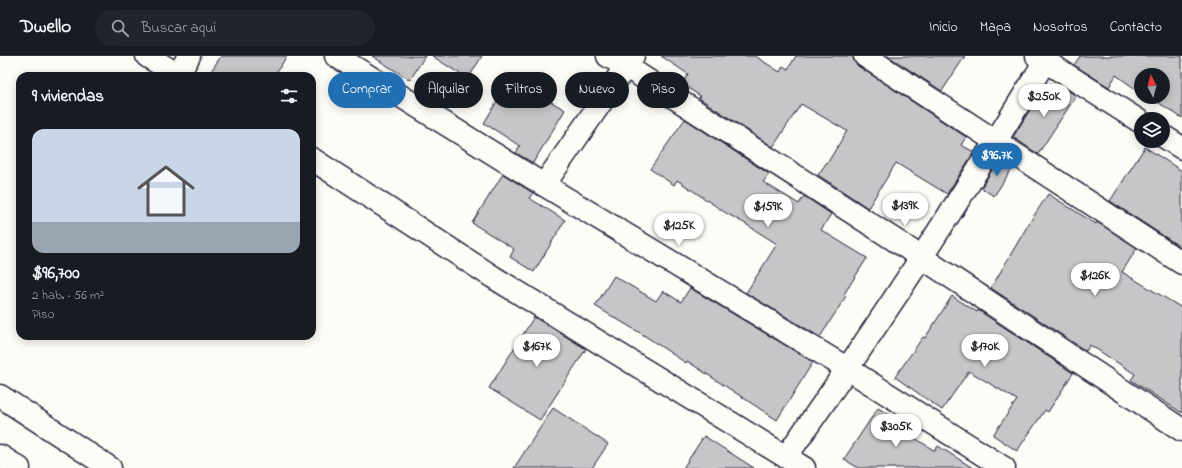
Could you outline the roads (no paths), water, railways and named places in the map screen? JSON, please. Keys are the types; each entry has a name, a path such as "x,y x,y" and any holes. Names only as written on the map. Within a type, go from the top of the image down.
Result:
{"main road":[{"path":"147,56 174,72"},
{"path":"181,72 189,56"},
{"path":"336,56 544,185 848,369 1004,468"},
{"path":"608,56 630,61 920,257 1182,430"},
{"path":"865,56 1182,263"},
{"path":"316,162 493,277 795,462 848,369 996,141 1041,58 1134,118"},
{"path":"544,185 630,61"},
{"path":"1170,140 1182,148"},
{"path":"0,396 110,468"},
{"path":"0,456 19,468"}]}
